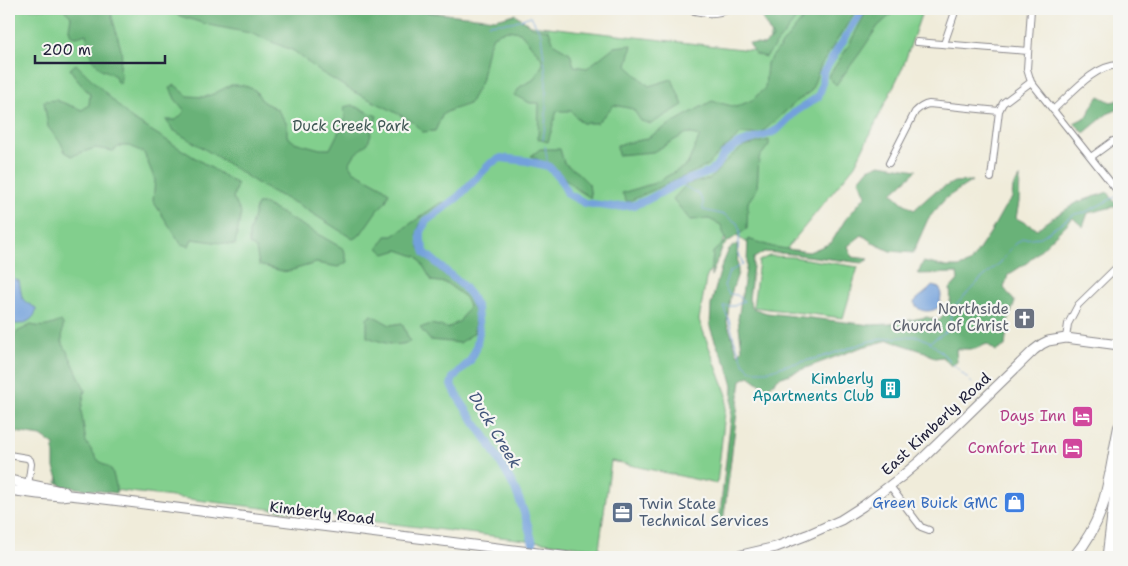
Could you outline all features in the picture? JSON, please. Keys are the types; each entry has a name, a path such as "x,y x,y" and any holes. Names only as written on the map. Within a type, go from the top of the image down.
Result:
{"highway":[{"path":"1074,557 1086,541 1101,512 1109,482 1119,427"},
{"path":"1112,518 1119,506"}],"main road":[{"path":"1066,338 1119,345"},
{"name":"East Kimberly Road","path":"734,557 776,547 841,520 876,497 920,461 1034,350 1048,341 1066,338"},
{"path":"1107,557 1119,458"},
{"name":"Kimberly Road","path":"9,480 27,488 61,496 69,495 570,557"},
{"name":"Kimberly Road","path":"9,490 27,488"}],"street":[{"path":"687,9 717,14 729,9"},
{"path":"944,44 956,9"},
{"path":"1031,9 1027,69 1031,82 1119,194"},
{"path":"917,42 1028,51"},
{"path":"1053,110 1096,72 1119,65"},
{"path":"991,178 998,111 1003,103 1031,82"},
{"path":"889,163 916,112 924,105 998,111"},
{"path":"1091,157 1112,141 1119,139"},
{"path":"1066,338 1068,324 1078,305 1119,265"},
{"path":"9,455 30,460 27,488"},
{"path":"890,486 921,527 929,530"}],"green space":[{"name":"Duck Creek Park","path":"9,9 410,9 504,22 768,52 774,9 923,9 903,67 855,165 784,252 759,250 728,231 706,279 699,320 727,395 717,484 611,461 599,549 57,483 63,433 9,426"},
{"path":"64,9 110,9 122,53 120,84 116,81 116,77 101,69 92,59 86,34 77,37 71,36 69,29 71,17"},
{"path":"166,9 394,9 496,19 515,14 532,27 549,30 554,44 570,53 574,66 587,68 614,47 632,45 627,66 649,86 672,79 683,105 651,124 641,121 633,109 614,105 597,123 582,123 571,111 557,111 548,142 538,139 539,103 530,103 514,95 521,86 533,80 543,64 541,57 520,32 507,30 493,36 488,48 481,82 469,104 443,114 435,131 422,132 413,122 354,92 319,71 294,51 250,33 209,25 180,16"},
{"path":"767,9 804,9 766,57 755,54 749,43 764,45 773,38 762,18"},
{"path":"811,9 857,9 821,65 811,91 760,134 741,134 707,166 627,202 622,193 655,183 687,165 700,136 687,133 653,152 618,155 617,145 646,139 712,101 736,107 752,100 765,88 767,63"},
{"path":"872,9 895,9 878,26 836,85 828,77 848,47 865,14"},
{"path":"76,64 132,119 237,184 233,198 241,213 235,245 192,239 189,246 181,244 153,201 155,180 144,153 130,146 120,146 113,151 95,148 72,156 65,152 61,143 48,127 44,101 56,100 82,110 89,105 90,94 70,69"},
{"name":"Duck Creek Park","path":"175,85 188,96 204,97 231,85 243,85 255,90 263,102 277,109 287,124 287,136 294,142 320,149 330,149 345,119 344,107 352,105 377,116 368,143 355,154 349,164 353,171 389,192 386,202 378,209 360,235 353,239 299,205 263,187 173,130 166,120 176,120 185,111 175,99 170,88"},
{"path":"1099,96 1111,102 1119,100 1119,109 1107,114 1084,133 1074,123 1088,116 1091,107"},
{"path":"769,140 769,145 759,158 757,189 748,202 747,229 722,248 711,276 713,252 726,241 721,225 709,219 690,220 673,199 687,184 710,179 729,158 744,146"},
{"path":"540,149 560,149 564,163 589,184 591,198 575,188 553,167 531,156"},
{"path":"880,164 917,170 892,193 914,210 933,193 954,182 972,181 946,198 928,219 913,253 890,251 862,235 848,246 852,257 869,259 862,263 764,252 754,258 749,299 752,308 767,313 871,325 890,324 927,317 939,321 949,306 950,289 958,280 957,273 918,274 923,262 947,267 959,267 970,263 1012,198 1013,187 1020,177 1016,218 1037,229 1078,202 1108,192 1117,206 1088,213 1083,227 1073,218 1028,262 1008,275 1004,288 1015,302 1008,321 1005,346 996,351 987,344 975,349 956,349 957,362 951,366 943,357 935,358 925,352 889,340 862,347 779,378 767,389 749,376 741,380 723,523 719,522 733,386 727,365 710,327 711,305 721,268 729,249 737,244 738,273 730,297 727,322 738,355 742,349 738,319 747,263 748,239 773,247 809,252 831,243 845,220 866,195 859,180 868,169"},
{"path":"448,202 420,224 417,234 419,248 429,261 466,293 475,313 474,333 460,343 430,340 420,328 431,324 448,328 460,321 469,306 464,296 446,283 432,281 418,257 398,250 385,254 378,248 386,236 393,236 440,203"},
{"path":"257,204 265,204 344,249 347,262 338,267 316,263 286,272 259,265 256,249 249,244 249,233"},
{"path":"769,256 793,257 858,267 843,318 753,307 759,261"},
{"path":"372,315 390,325 402,323 410,342 393,344 367,337 367,318"},
{"path":"61,321 63,324 62,342 85,390 81,410 86,442 98,460 112,470 116,493 61,486 54,468 54,445 41,436 9,431 9,349 17,332 31,325 46,326"}],"water":[{"path":"9,268 12,277 19,281 24,301 36,308 35,315 23,323 15,324 9,312"},
{"path":"932,286 940,288 939,307 929,311 918,308 914,302"}],"waterway":[{"name":"Duck Creek","path":"536,557 527,522 514,487 487,440 451,385 453,378 470,361 476,349 479,332 477,308 463,286 425,253 421,241 421,232 426,221 458,197 491,163 501,158 548,166 560,178 568,194 585,203 614,207 634,205 679,183 710,172 719,163 724,154 738,144 777,130 795,112 818,97 822,86 823,73 863,9"},
{"path":"488,24 512,22 531,16 541,34 546,74 546,118 543,140"},
{"path":"545,146 548,166"},
{"path":"679,183 698,194 703,201 703,210 725,215 737,223 740,231 738,251 743,264 729,272 724,286 729,294 737,295 744,301 734,306 723,306 744,364 754,371 768,371 822,357 870,341 918,336 930,342 950,328 951,310 1022,239 1041,237 1075,214 1086,212 1119,195"},
{"path":"930,342 972,383"}],"place":[{"name":"Northside Church of Christ","path":"1025,318"},
{"name":"Kimberly Apartments Club","path":"890,388"},
{"name":"Days Inn","path":"1082,416"},
{"name":"Comfort Inn","path":"1073,448"},
{"name":"Green Buick GMC","path":"1014,503"},
{"name":"Twin State Technical Services","path":"623,513"}]}
